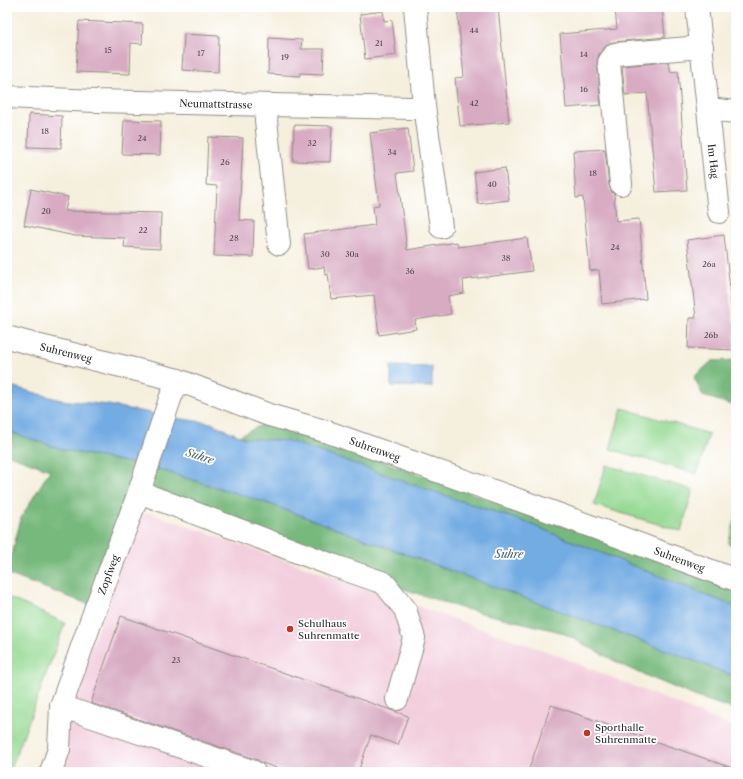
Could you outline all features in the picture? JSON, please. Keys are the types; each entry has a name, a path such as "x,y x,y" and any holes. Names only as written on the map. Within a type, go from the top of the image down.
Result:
{"street":[{"path":"415,7 424,106 441,227"},
{"name":"Im Hag","path":"697,7 719,212"},
{"path":"621,184 609,62 615,54 702,46"},
{"name":"Neumattstrasse","path":"7,97 95,101 268,105 411,108 424,106"},
{"path":"268,105 266,120 279,244"},
{"path":"708,109 736,112"},
{"name":"Suhrenweg","path":"7,337 174,390 328,432 555,513 736,580"},
{"name":"Zopfweg","path":"51,772 59,749 61,706 139,492 174,390"},
{"path":"139,492 332,565 384,583 405,610 414,638 397,699"},
{"path":"61,706 254,772"}],"shaded area":[{"name":"Schulhaus Suhrenmatte","path":"150,513 554,654 736,728 736,772 45,772 140,514"}],"green space":[{"path":"736,360 736,406 703,396 694,377 712,361"},
{"path":"622,408 709,434 697,474 610,449"},
{"path":"270,421 736,588 736,607 522,521 461,501 239,436"},
{"path":"7,431 65,450 155,468 267,503 671,652 736,677 736,710 697,697 628,668 561,632 461,608 332,565 139,492 96,607 7,574 21,518 50,470 7,454"},
{"path":"606,465 693,490 681,531 594,505"},
{"path":"736,517 736,546 728,544"},
{"path":"7,597 65,623 10,772 7,772"}],"water":[{"path":"391,366 432,367 432,387 391,386"},
{"name":"Suhre","path":"7,385 61,400 108,405 181,419 211,423 244,438 289,441 522,521 736,607 736,677 267,503 155,468 65,450 7,431"}],"building":[{"path":"457,7 498,7 509,122 460,126 455,78 464,77"},
{"path":"662,7 665,37 609,43 599,54 597,63 601,105 566,108 560,34 617,29 615,10"},
{"path":"383,11 384,21 392,20 396,55 365,59 360,14"},
{"path":"79,21 143,24 142,44 131,43 130,74 76,72"},
{"path":"184,34 219,36 218,72 182,70"},
{"path":"269,38 302,40 301,49 324,49 323,74 300,73 300,76 268,74"},
{"path":"668,62 671,72 678,71 687,190 656,192 647,93 625,95 622,66"},
{"path":"29,114 62,116 61,148 28,147"},
{"path":"124,120 161,121 160,155 122,154"},
{"path":"294,125 332,126 330,162 293,161"},
{"path":"408,128 413,171 397,173 407,250 457,242 458,247 527,238 532,271 463,280 464,293 448,296 451,314 415,320 416,329 379,335 374,295 331,299 328,274 325,275 324,267 308,269 304,234 375,225 373,206 379,205 370,133"},
{"path":"208,137 243,138 239,220 254,221 253,257 214,256 217,186 206,185"},
{"path":"605,149 609,185 614,194 616,221 639,219 646,299 602,304 599,270 590,271 583,197 576,198 573,151"},
{"path":"505,168 509,200 478,204 474,172"},
{"path":"31,189 68,197 65,211 161,213 160,249 124,247 125,238 75,236 24,225"},
{"path":"724,235 733,321 735,322 734,350 688,348 689,318 696,318 687,240"},
{"path":"121,616 408,716 398,745 371,735 358,772 289,772 91,703"},
{"name":"Sporthalle Suhrenmatte","path":"551,705 735,769 735,772 528,772"}],"place":[{"name":"Schulhaus Suhrenmatte","path":"290,629"},
{"name":"Sporthalle Suhrenmatte","path":"587,733"}]}
